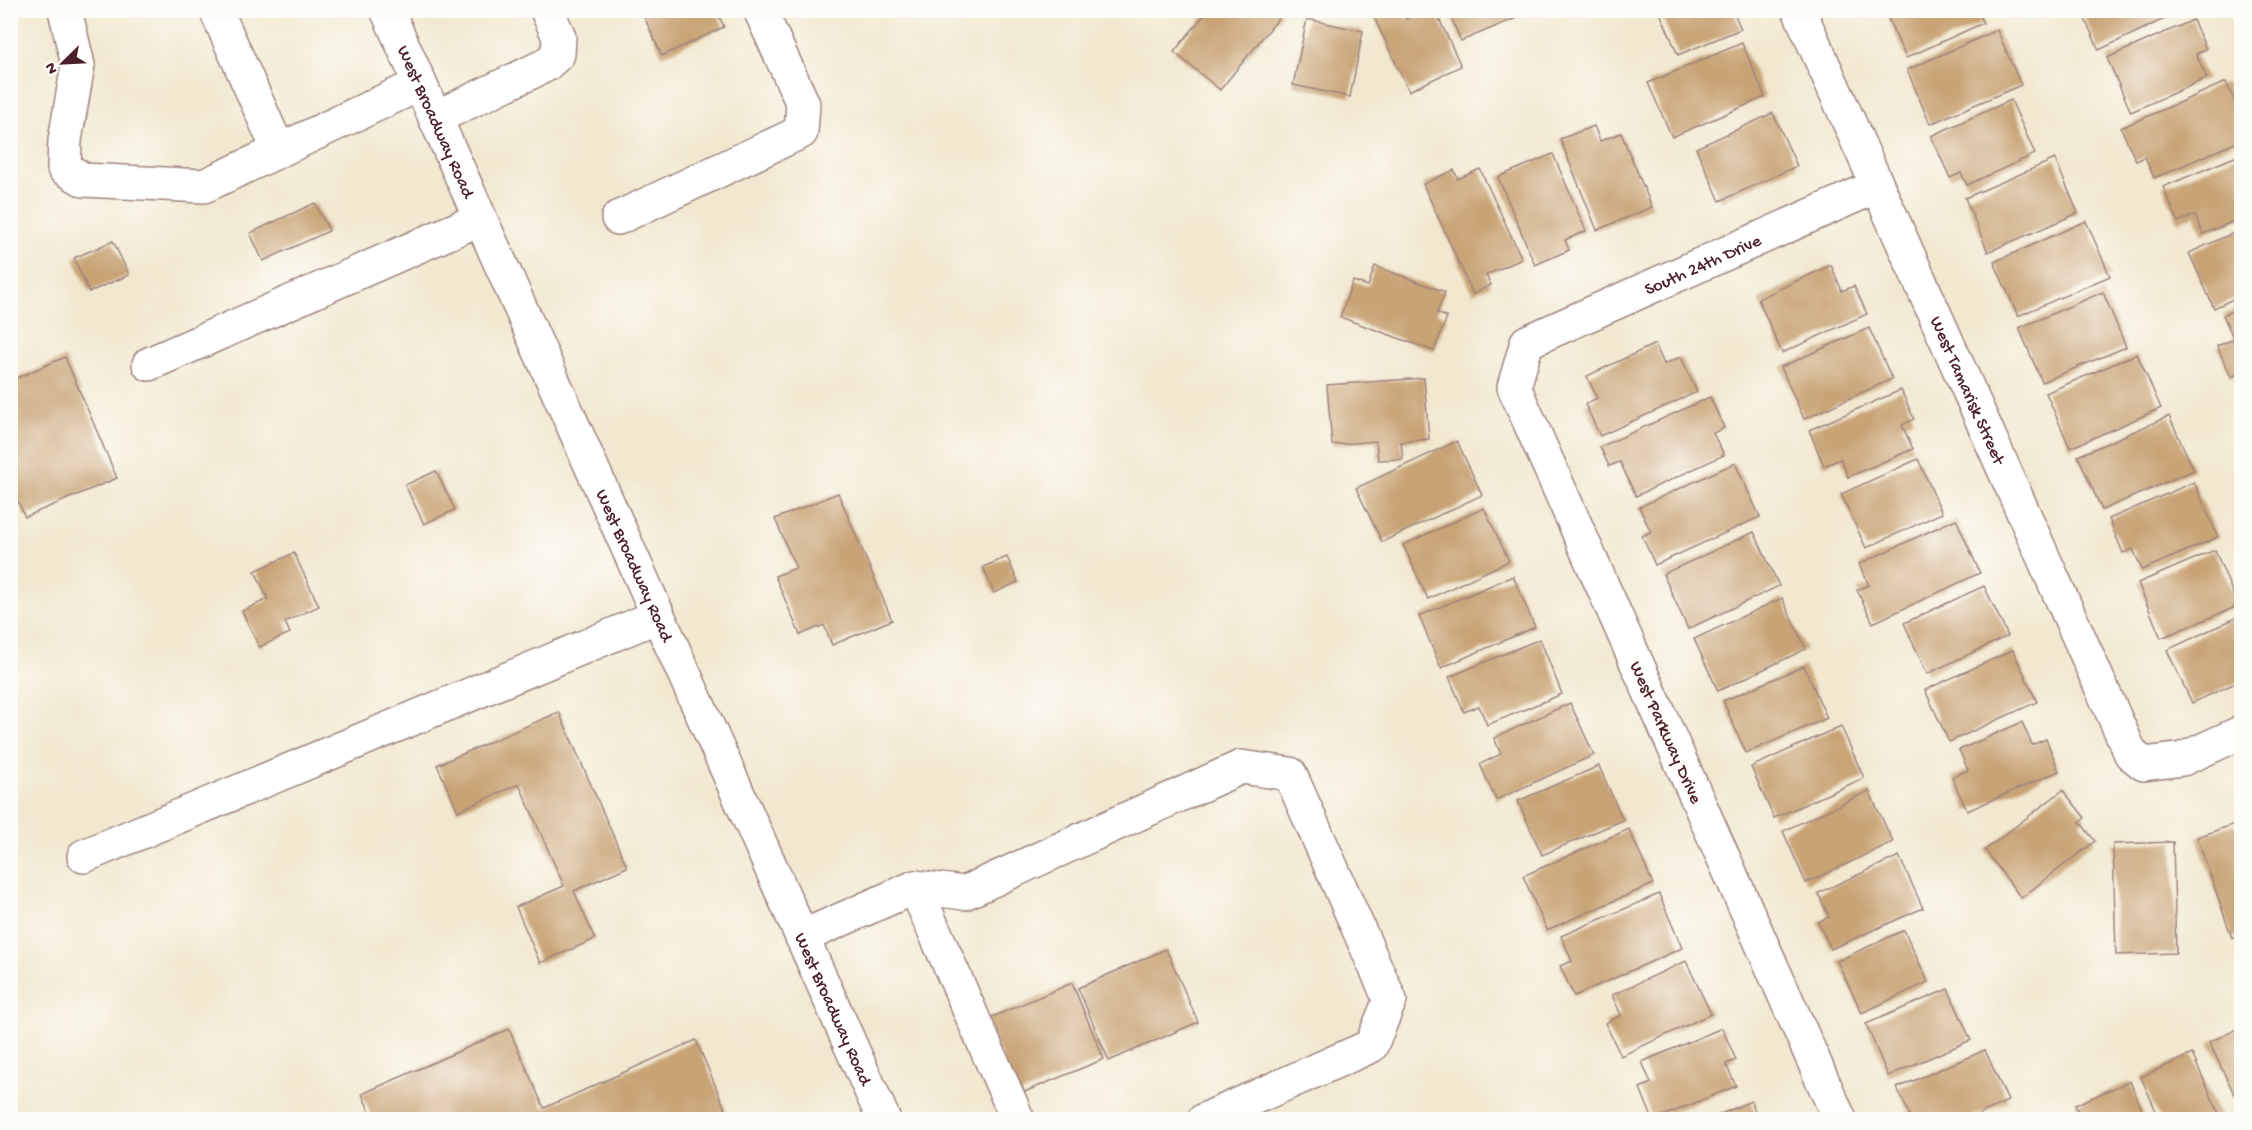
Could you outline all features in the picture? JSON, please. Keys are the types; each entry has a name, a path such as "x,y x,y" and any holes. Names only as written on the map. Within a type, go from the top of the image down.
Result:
{"street":[{"path":"65,10 78,65 65,140 64,168 84,180 204,186 278,149 420,84"},
{"path":"216,10 278,149"},
{"name":"West Broadway Road","path":"387,10 884,1119"},
{"path":"435,118 546,65 558,54 559,38 547,10"},
{"path":"618,218 801,132 804,105 759,10"},
{"name":"West Tamarisk Street","path":"1799,10 2131,754 2144,764 2183,759 2241,732"},
{"name":"South 24th Drive","path":"1527,342 1877,186"},
{"path":"149,364 480,219"},
{"name":"West Parkway Drive","path":"1527,342 1514,387 1840,1119"},
{"path":"84,856 658,616"},
{"path":"802,937 915,887 964,893 1241,767 1290,774 1390,1000 1371,1046 1204,1119"},
{"path":"915,887 1018,1119"}],"building":[{"path":"641,10 716,10 724,27 662,56"},
{"path":"1208,10 1278,10 1282,14 1220,90 1174,52"},
{"path":"1389,10 1402,10 1406,19 1423,10 1435,10 1461,66 1409,91 1374,17"},
{"path":"1448,10 1512,10 1516,18 1461,41"},
{"path":"1659,10 1733,10 1741,29 1678,55"},
{"path":"1893,10 1978,10 1983,23 1906,58 1886,14"},
{"path":"2081,10 2183,10 2099,50"},
{"path":"1307,19 1363,31 1350,97 1293,85"},
{"path":"2193,20 2206,49 2196,54 2207,78 2131,112 2107,58"},
{"path":"1997,30 2021,85 1930,124 1907,70"},
{"path":"1742,43 1765,97 1672,137 1648,83"},
{"path":"2226,82 2242,117 2242,140 2154,178 2145,157 2136,161 2121,128"},
{"path":"2011,100 2035,154 1967,185 1961,173 1950,178 1931,136"},
{"path":"1773,113 1797,166 1720,201 1696,148"},
{"path":"1594,126 1600,141 1621,133 1652,207 1597,230 1560,139"},
{"path":"1553,154 1586,231 1565,240 1569,250 1535,265 1498,177"},
{"path":"2242,154 2242,218 2203,234 2195,215 2178,222 2163,187"},
{"path":"2055,159 2078,213 1988,252 1965,198"},
{"path":"1480,169 1522,259 1486,275 1491,285 1473,294 1423,184 1454,170 1458,179"},
{"path":"315,203 329,231 263,261 250,233"},
{"path":"2086,221 2110,276 2018,316 1994,262"},
{"path":"2242,229 2242,295 2214,308 2189,253"},
{"path":"113,241 129,275 89,292 74,258"},
{"path":"1831,265 1842,291 1854,286 1867,314 1782,353 1758,299"},
{"path":"1375,266 1445,292 1437,313 1447,317 1434,351 1340,317 1353,281 1368,286"},
{"path":"2103,292 2126,347 2042,382 2019,328"},
{"path":"2242,306 2242,372 2231,377 2217,346 2234,339 2223,315"},
{"path":"1869,328 1892,379 1804,419 1781,367"},
{"path":"1655,344 1664,364 1681,357 1697,392 1600,436 1585,404 1597,398 1587,376"},
{"path":"2137,354 2161,408 2070,448 2046,393"},
{"path":"65,357 117,478 25,517 10,483 10,381"},
{"path":"1424,378 1429,439 1401,442 1403,459 1378,460 1376,441 1332,445 1327,385"},
{"path":"1901,390 1914,419 1902,425 1913,449 1848,477 1841,459 1824,466 1809,430"},
{"path":"1710,397 1724,428 1713,433 1724,455 1636,496 1620,462 1609,466 1600,447"},
{"path":"2169,416 2194,470 2102,510 2078,456"},
{"path":"1457,441 1482,495 1382,542 1356,488"},
{"path":"1918,459 1942,513 1866,548 1841,494"},
{"path":"1735,463 1760,517 1655,565 1642,536 1651,532 1639,507"},
{"path":"436,471 455,510 424,524 405,485"},
{"path":"2194,482 2218,537 2142,570 2133,549 2123,553 2109,519"},
{"path":"838,493 892,620 832,645 824,625 800,635 775,576 796,568 775,519"},
{"path":"1484,508 1509,561 1428,599 1403,545"},
{"path":"1956,519 1980,573 1873,623 1857,590 1869,585 1859,564"},
{"path":"1754,532 1779,586 1688,629 1663,574"},
{"path":"2215,550 2238,606 2161,638 2138,583"},
{"path":"294,553 319,606 285,622 290,633 259,647 242,611 268,599 255,571"},
{"path":"1007,557 1018,582 994,593 983,567"},
{"path":"1513,576 1535,627 1441,668 1419,616"},
{"path":"1984,586 2008,636 1927,674 1904,623"},
{"path":"1782,598 1806,649 1718,691 1694,639"},
{"path":"2242,615 2242,680 2192,703 2167,650"},
{"path":"1540,639 1562,694 1487,725 1479,706 1464,712 1449,677"},
{"path":"2013,650 2037,702 1949,742 1925,690"},
{"path":"1804,666 1827,718 1746,753 1723,701"},
{"path":"1570,703 1594,755 1496,800 1480,764 1501,754 1494,738"},
{"path":"559,712 627,867 574,891 595,939 540,963 516,907 564,886 519,784 458,811 437,765"},
{"path":"2022,722 2032,745 2046,739 2059,771 1967,811 1952,777 1968,770 1959,750"},
{"path":"1841,726 1864,778 1774,818 1751,767"},
{"path":"1599,766 1623,820 1542,855 1518,801"},
{"path":"2063,790 2085,818 2080,822 2095,841 2021,898 1985,850"},
{"path":"1869,791 1893,842 1806,883 1783,831"},
{"path":"2235,824 2242,838 2242,934 2232,938 2197,837"},
{"path":"1629,829 1653,884 1547,930 1523,876"},
{"path":"2173,842 2176,953 2116,955 2113,844"},
{"path":"1899,856 1923,908 1831,949 1818,922 1829,917 1818,893"},
{"path":"1659,894 1682,948 1574,996 1560,966 1572,961 1561,936"},
{"path":"1904,930 1928,982 1862,1013 1837,961"},
{"path":"1166,949 1198,1022 1109,1061 1078,988"},
{"path":"1686,961 1711,1014 1621,1056 1605,1023 1621,1015 1612,995"},
{"path":"1072,983 1104,1059 1017,1095 985,1020"},
{"path":"1948,989 1971,1040 1888,1076 1866,1024"},
{"path":"2242,1027 2242,1110 2209,1042"},
{"path":"1722,1028 1736,1060 1726,1064 1736,1086 1653,1120 1640,1088 1651,1083 1642,1062"},
{"path":"509,1029 544,1108 696,1040 730,1120 373,1120 362,1094"},
{"path":"1985,1050 2008,1101 1966,1120 1912,1120 1897,1088"},
{"path":"2192,1054 2222,1120 2160,1120 2141,1077"},
{"path":"2130,1081 2146,1120 2082,1120 2075,1105"},
{"path":"1751,1101 1759,1120 1707,1120"}]}
